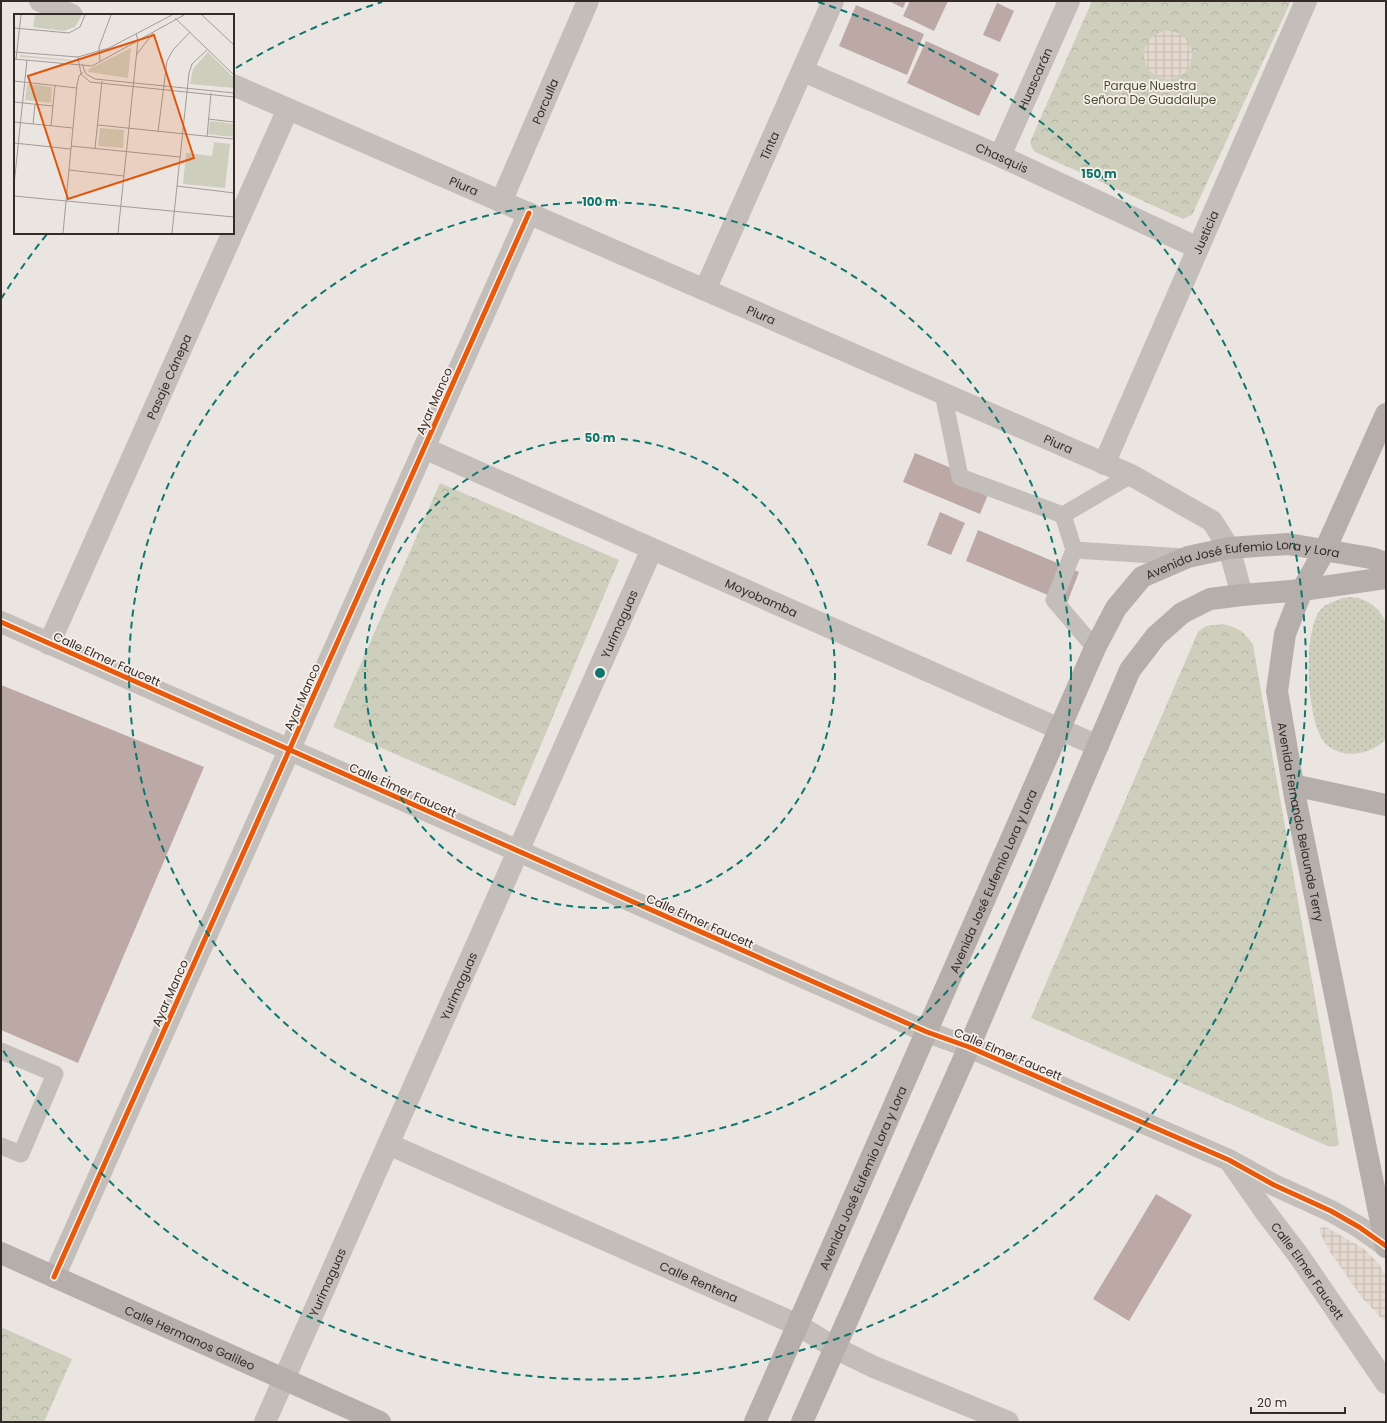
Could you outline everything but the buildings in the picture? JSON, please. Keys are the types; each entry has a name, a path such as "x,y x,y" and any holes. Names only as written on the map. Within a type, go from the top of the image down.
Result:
{"main road":[{"name":"Avenida Fernando Belaunde Terry","path":"1386,414 1325,550 1302,590 1285,634 1277,691 1293,785 1386,1246"},
{"name":"Avenida José Eufemio Lora y Lora","path":"755,1422 1095,648 1116,608 1142,578 1188,557 1230,548 1288,544 1371,558 1386,564"},
{"path":"802,1422 969,1047 1130,670 1156,636 1182,613 1210,599 1302,590 1386,578"},
{"path":"1293,785 1386,804"},
{"name":"Calle Hermanos Galileo","path":"1,1253 380,1422"}],"street":[{"path":"40,1 70,14"},
{"name":"Porculla","path":"501,202 588,1"},
{"name":"Tinta","path":"705,290 833,1"},
{"name":"Huascarán","path":"1000,156 1069,1"},
{"name":"Justicia","path":"1104,464 1306,1"},
{"name":"Chasquis","path":"803,71 1000,156 1198,248"},
{"name":"Piura","path":"234,85 1131,475 1212,521 1230,548 1242,595"},
{"name":"Pasaje Cánepa","path":"234,230 288,109"},
{"name":"Ayar Manco","path":"54,1277 529,213"},
{"name":"Pasaje Cánepa","path":"49,644 232,234"},
{"name":"Moyobamba","path":"424,448 1098,746"},
{"name":"Yurimaguas","path":"265,1422 652,549"},
{"name":"Calle Elmer Faucett","path":"1,622 927,1032 969,1047 1229,1160 1274,1185 1331,1211 1359,1227 1386,1246"},
{"name":"Calle Rentena","path":"388,1144 798,1325 835,1348 874,1367 1008,1422"},
{"name":"Calle Elmer Faucett","path":"1229,1160 1264,1210 1300,1256 1386,1383"}],"lane":[{"path":"943,393 960,477 1063,515"},
{"path":"1063,515 1131,475"},
{"path":"1063,515 1074,550 1054,600 1095,648"},
{"path":"1074,550 1188,557"},
{"path":"1,1051 55,1074 21,1154 1,1146"}],"green space":[{"name":"Parque Nuestra Señora De Guadalupe","path":"1092,1 1291,1 1192,215 1183,219 1035,152 1032,148 1030,142"},
{"path":"440,483 619,560 515,806 333,727"},
{"path":"1343,598 1356,598 1369,603 1379,611 1386,623 1386,739 1373,749 1357,754 1348,754 1333,749 1326,744 1319,733 1314,717 1309,677 1311,636 1315,620 1323,607"},
{"path":"1223,624 1241,631 1253,645 1332,1094 1339,1145 1330,1147 1031,1018 1198,632 1206,626"},
{"path":"1,1327 72,1359 44,1422 1,1422"}],"shaded area":[{"path":"1163,31 1173,31 1185,38 1192,50 1192,60 1185,72 1173,79 1163,79 1155,75 1148,68 1144,60 1144,50 1148,42 1155,35"},
{"path":"1326,1227 1363,1248 1379,1264 1385,1275 1386,1282 1386,1323 1363,1299 1330,1252 1320,1233 1320,1228"}],"cycle path":[{"path":"54,1277 529,213"},
{"path":"1,622 927,1032 969,1047 1229,1160 1274,1185 1331,1211 1359,1227 1386,1246"}]}
